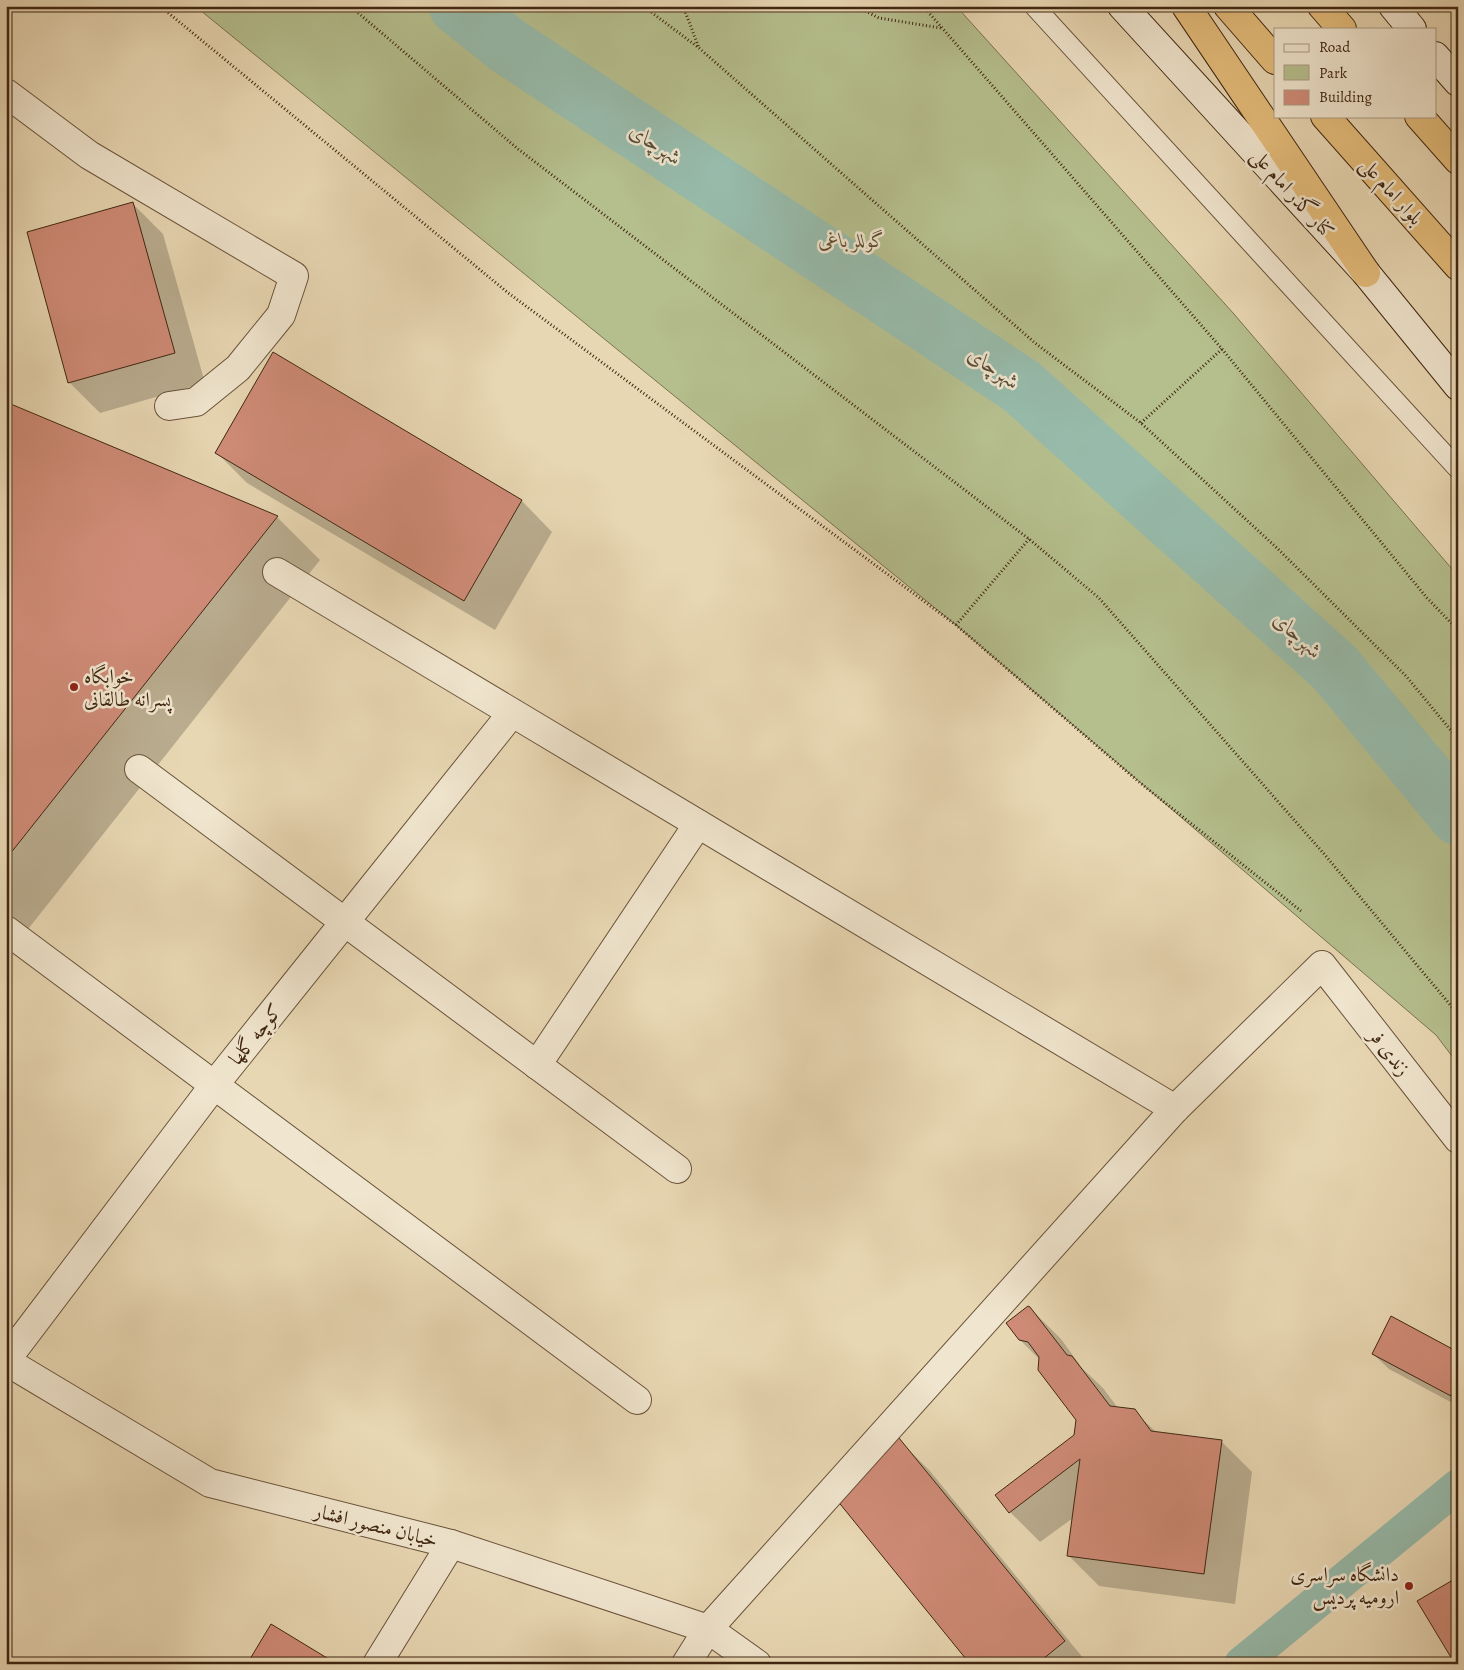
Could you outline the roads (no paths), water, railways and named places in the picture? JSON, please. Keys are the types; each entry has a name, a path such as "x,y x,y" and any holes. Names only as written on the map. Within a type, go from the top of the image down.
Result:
{"highway":[{"path":"1186,6 1366,273"},
{"path":"1228,6 1274,59"},
{"path":"1322,6 1341,28"},
{"name":"بلوار امام علی","path":"1327,118 1458,266"},
{"path":"1421,118 1458,160"}],"street":[{"name":"کنار گذر امام علی","path":"1122,6 1366,273 1458,386"},
{"path":"1393,6 1411,28"},
{"path":"1436,57 1458,82"},
{"path":"6,93 89,155 294,276 281,315 238,368 196,402 169,406"},
{"path":"277,572 1175,1109 708,1629 686,1664"},
{"name":"کوچه گلها","path":"6,1361 215,1084 512,713"},
{"path":"139,768 677,1169"},
{"path":"538,1065 698,824"},
{"path":"6,930 637,1400"},
{"name":"زندی فر","path":"1175,1109 1322,965 1458,1139"},
{"name":"خیابان منصور افشار","path":"6,1361 210,1483 451,1544 708,1629 757,1664"},
{"path":"377,1664 451,1544"}],"lane":[{"path":"1034,6 1458,469"}],"waterway":[{"name":"شهرچای","path":"458,6 508,46 1021,386 1334,667 1458,816"},
{"path":"1241,1664 1458,1486"}],"place":[{"name":"خوابگاه پسرانه طالقانی","path":"74,687"},
{"name":"دانشگاه سراسری ارومیه پردیس","path":"1409,1586"}],"park label":[{"name":"گوللر باغی","path":"852,240"}]}
